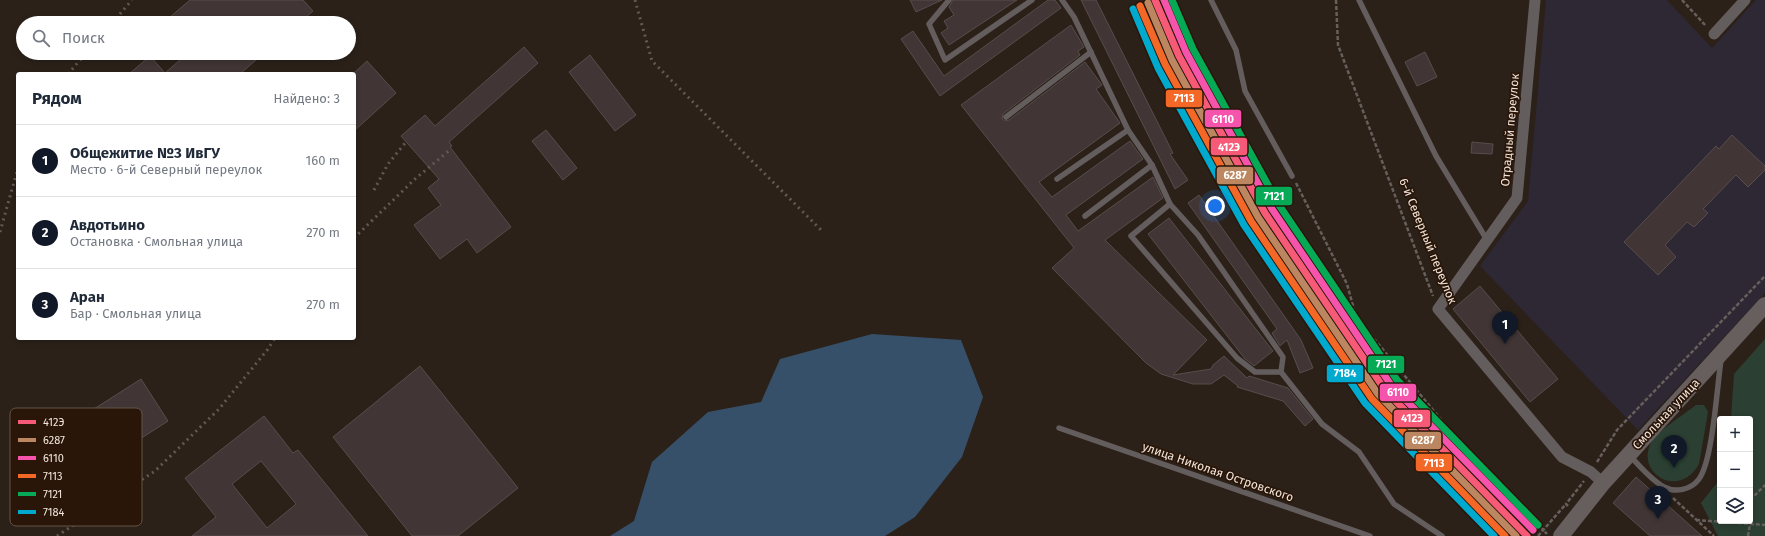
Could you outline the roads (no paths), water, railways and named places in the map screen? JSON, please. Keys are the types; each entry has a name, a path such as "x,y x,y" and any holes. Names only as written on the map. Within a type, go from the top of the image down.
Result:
{"main road":[{"name":"Смольная улица","path":"1566,530 1629,454 1765,305"}],"street":[{"name":"Отрадный переулок","path":"1438,309 1517,198 1535,0"},
{"path":"1714,34 1745,0"},
{"name":"6-й Северный переулок","path":"1438,309 1562,457 1591,472 1604,483"}],"lane":[{"path":"948,0 929,24 945,60 1032,0"},
{"path":"1062,0 1074,17 1128,130 1152,165 1170,204 1198,235 1283,357 1281,372 1322,424 1359,452 1394,504 1442,536"},
{"path":"1211,0 1236,50 1245,91 1292,176"},
{"path":"1359,0 1436,156 1487,241"},
{"path":"1006,117 1091,52"},
{"path":"1057,179 1128,130"},
{"path":"1085,216 1152,165"},
{"path":"1170,204 1131,236 1237,358 1255,372 1281,372"},
{"path":"1629,454 1656,482 1664,488 1683,490 1699,480 1709,451 1722,353"},
{"name":"улица Николая Островского","path":"1058,428 1370,536"}],"water":[{"path":"872,334 961,340 983,397 962,457 915,517 885,536 610,536 634,521 652,462 708,412 761,402 780,359"}],"railway":[{"path":"118,16 132,0"},
{"path":"635,0 652,61 822,231"},
{"path":"70,72 80,60"},
{"path":"374,190 388,164 406,142"},
{"path":"356,236 415,179 451,149"},
{"path":"0,232 16,175"},
{"path":"142,480 155,471 219,409 274,340"},
{"path":"57,536 72,526"}],"place":[{"name":"Общежитие №3 ИвГУ","path":"1505,344"},
{"name":"Авдотьино","path":"1674,468"},
{"name":"Аран","path":"1658,519"}]}
